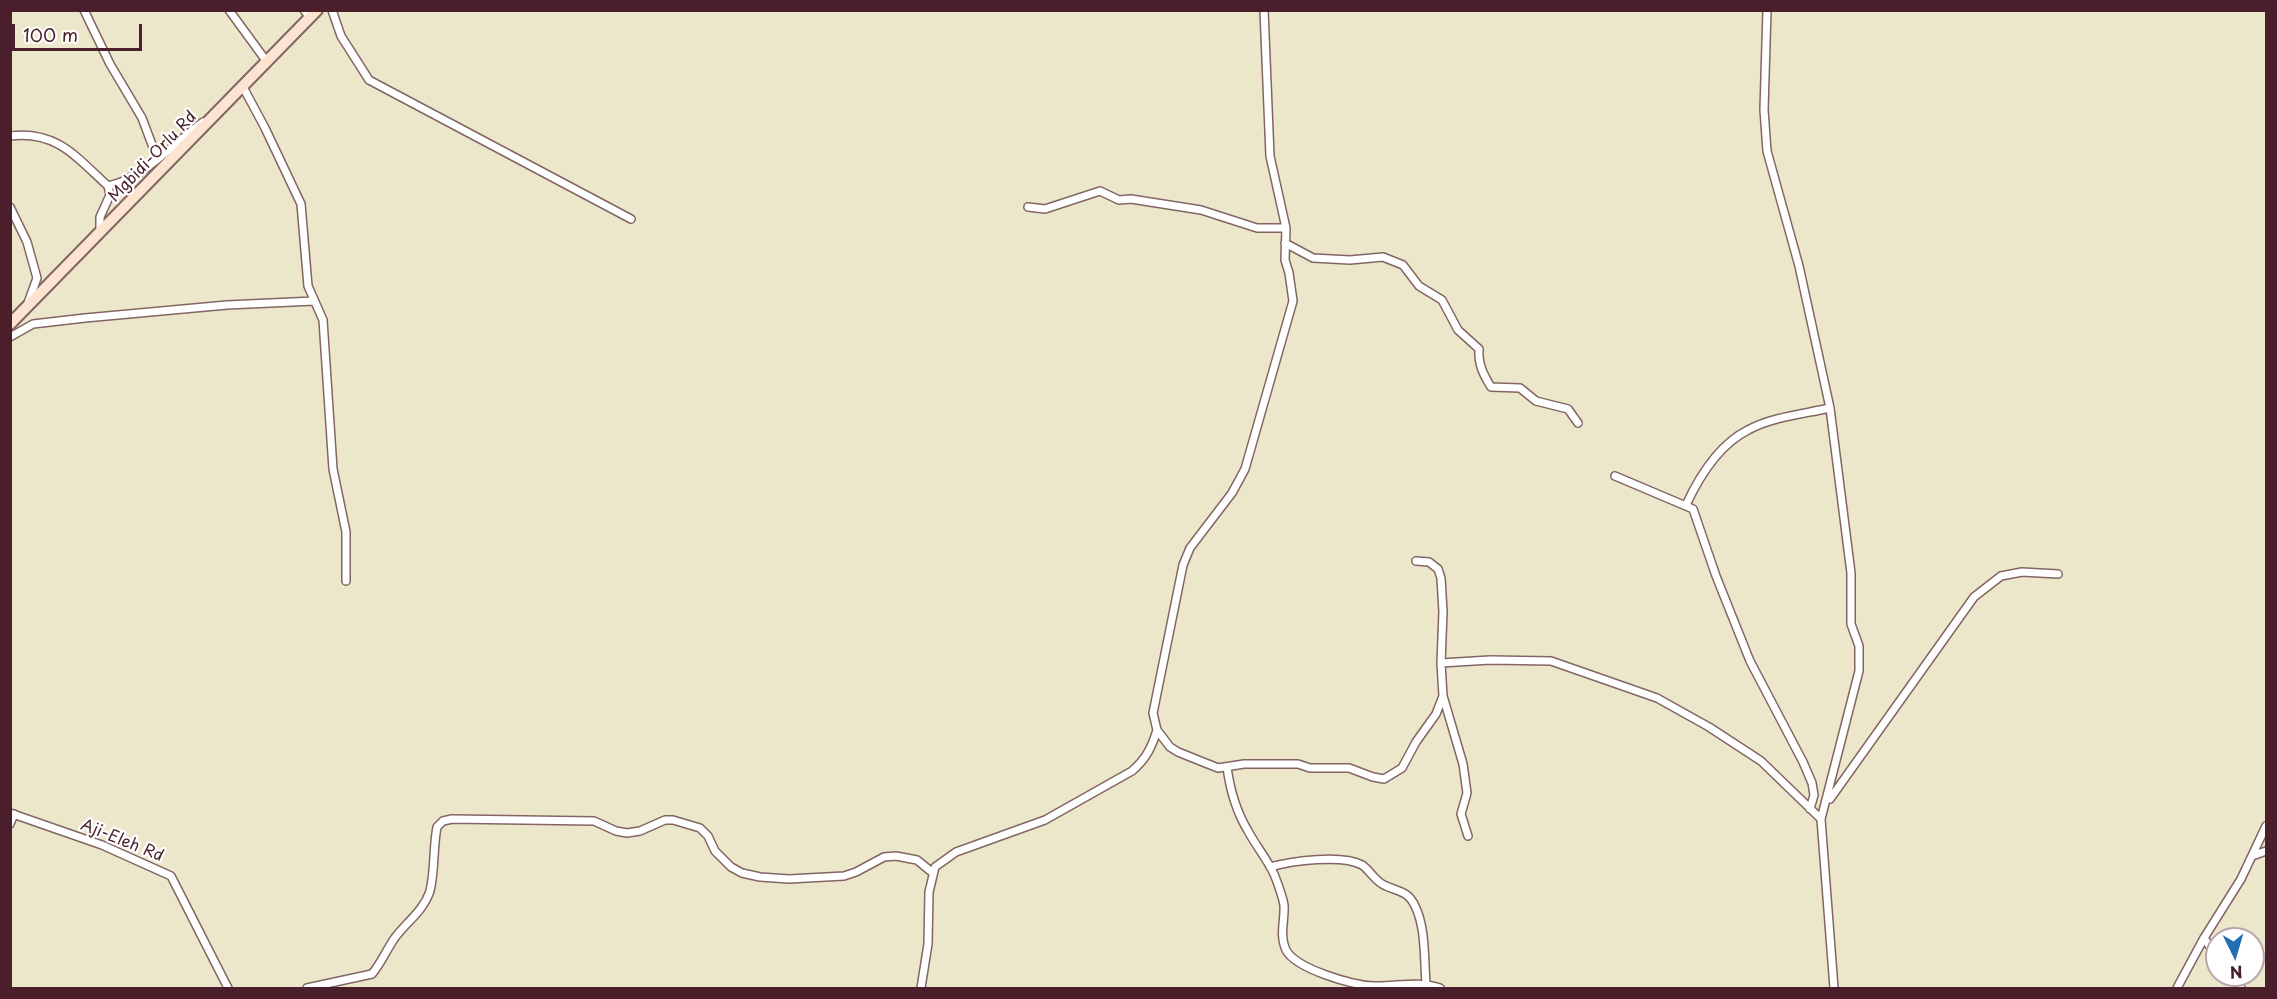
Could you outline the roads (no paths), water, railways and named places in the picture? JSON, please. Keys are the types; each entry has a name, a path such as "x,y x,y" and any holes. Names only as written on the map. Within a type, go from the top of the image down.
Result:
{"main road":[{"name":"Mgbidi-Orlu Rd","path":"10,324 243,87 310,13"}],"street":[{"path":"84,10 110,64 142,118 157,158"},
{"path":"229,10 267,62"},
{"path":"332,10 341,36 369,80 631,219"},
{"path":"1264,10 1270,156 1286,228 1285,260 1293,301 1245,469 1232,493 1190,548 1183,565 1153,713 1157,730 1170,747 1178,752 1218,768 1244,764 1349,768 1384,779 1402,768 1416,742 1436,714 1443,696"},
{"path":"1767,10 1764,110 1767,151 1798,266 1830,408 1851,573 1851,624 1859,646 1860,658 1859,671 1821,819 1834,988"},
{"path":"243,87 301,204 308,286 323,320 333,469 346,532 346,581"},
{"path":"108,186 121,184 146,169 181,137 222,108"},
{"path":"10,136 49,138 62,145 108,186 110,195 100,217 100,233"},
{"path":"1028,207 1045,209 1100,191 1119,200 1201,210 1257,228 1286,228"},
{"path":"10,207 27,242 37,278 26,308"},
{"path":"1285,243 1313,258 1350,260 1383,257 1403,265 1419,286 1442,300 1458,330 1479,349 1480,366 1491,387 1521,388 1536,401 1568,409 1578,423"},
{"path":"10,337 33,324 227,305 314,301"},
{"path":"1686,505 1694,488 1714,459 1740,435 1771,421 1830,408"},
{"path":"1616,476 1642,489 1693,508 1716,576 1750,661 1803,762 1814,795 1810,809"},
{"path":"1416,561 1430,562 1438,570 1441,578 1443,696 1463,764 1467,793 1461,814 1468,836"},
{"path":"1825,805 1974,597 2001,576 2022,572 2058,574"},
{"path":"1441,663 1490,660 1551,661 1658,698 1709,727 1761,761 1821,819"},
{"path":"921,988 928,944 929,892 935,867 956,852 1045,820 1132,771 1143,762 1152,747 1157,730"},
{"path":"1227,767 1238,812 1270,867 1281,894 1284,906 1282,931 1285,947 1291,957 1303,965 1340,979 1372,986 1426,984 1440,988"},
{"path":"10,824 12,814"},
{"name":"Aji-Eleh Rd","path":"12,814 102,845 171,876 228,988"},
{"path":"307,988 372,974 385,957 394,939 425,904 430,889 437,826 443,821 452,819 594,821 616,831 627,833 640,831 665,820 673,820 700,828 708,836 715,851 731,867 742,873 760,877 789,879 844,876 884,857 896,856 917,860 933,873"},
{"path":"2177,988 2204,938 2241,879 2266,826"},
{"path":"2252,856 2266,851"},
{"path":"1270,867 1337,860 1353,862 1362,865 1385,886 1404,892 1416,908 1426,984"}]}
